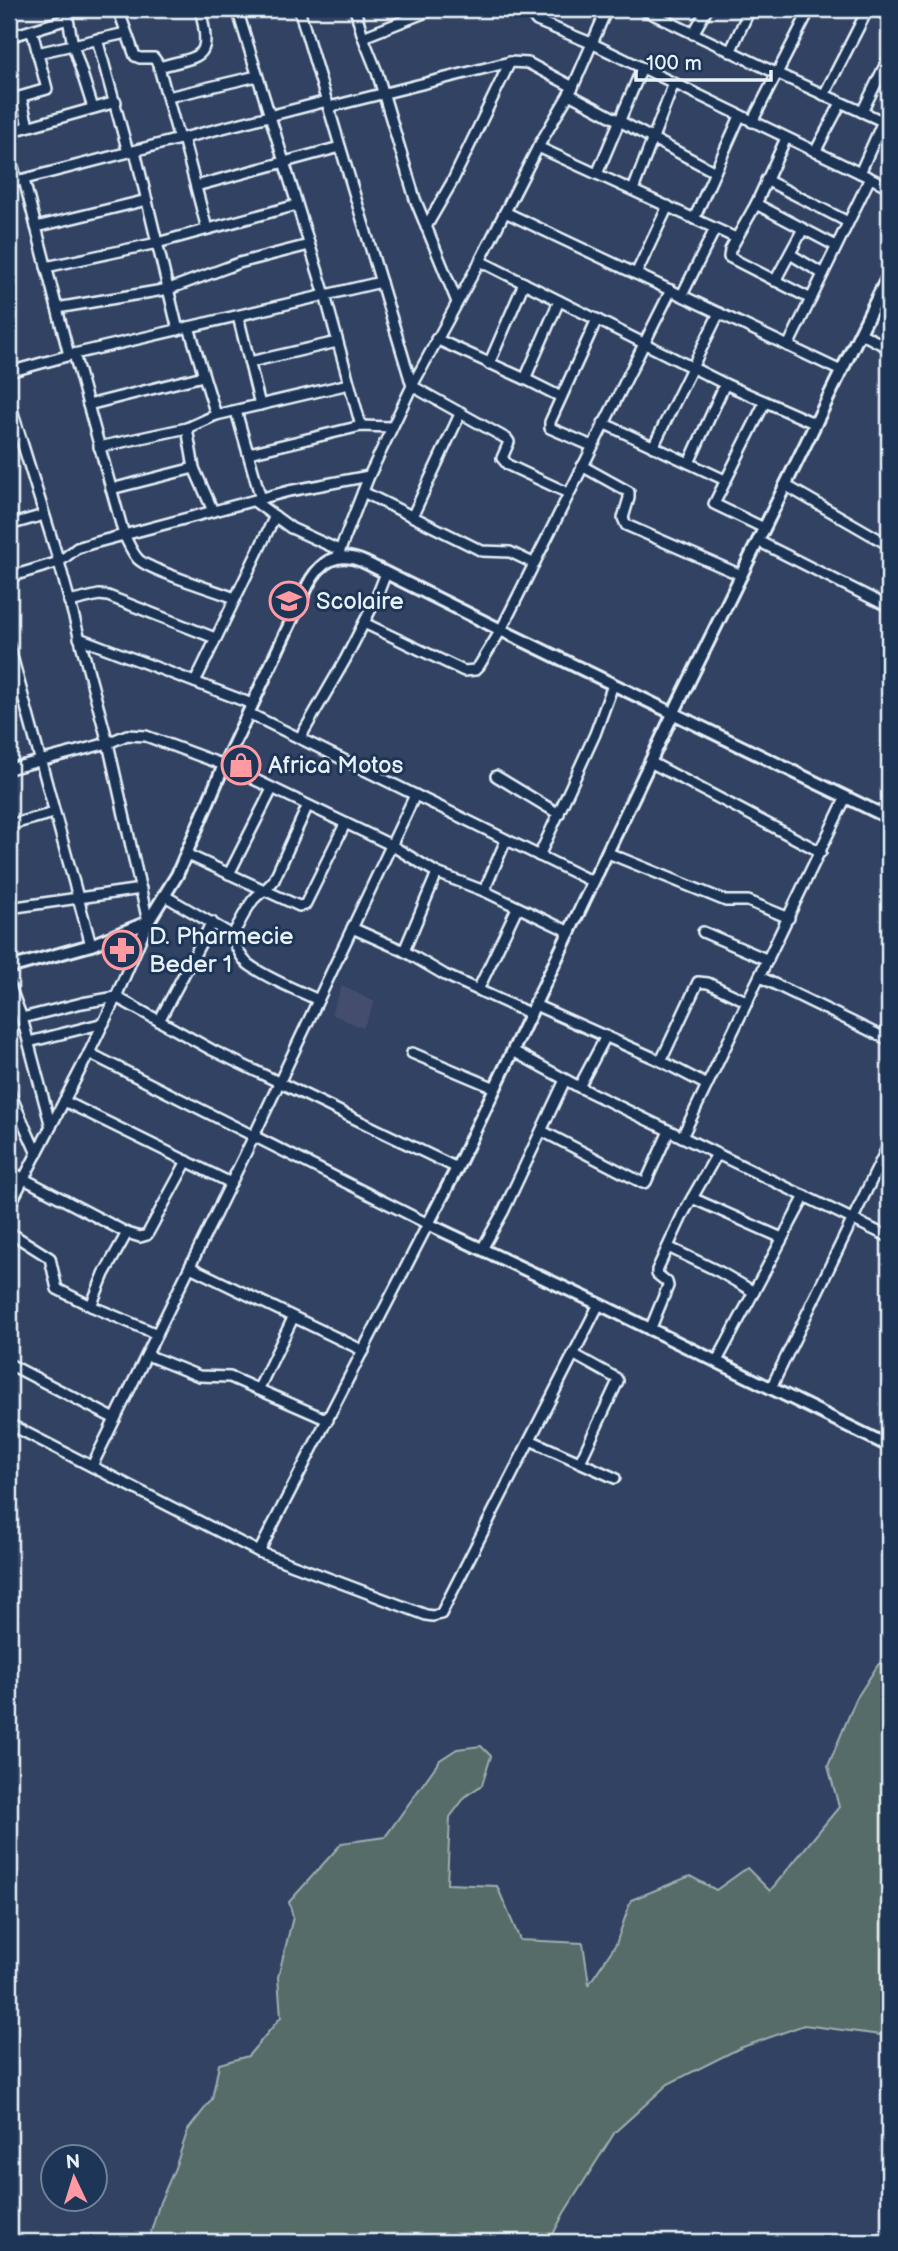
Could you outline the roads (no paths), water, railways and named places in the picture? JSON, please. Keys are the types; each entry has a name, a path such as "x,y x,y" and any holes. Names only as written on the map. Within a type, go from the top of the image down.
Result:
{"street":[{"path":"65,9 72,45 93,107"},
{"path":"120,9 135,56 154,58 159,67 207,229"},
{"path":"159,67 197,57 205,48 206,37 201,13 210,9"},
{"path":"237,9 325,295 361,426"},
{"path":"299,9 412,386 507,439 509,442 502,458 508,465 569,493"},
{"path":"355,9 426,227 457,302"},
{"path":"363,37 421,11 434,9"},
{"path":"530,9 537,22 591,43 889,187"},
{"path":"9,1207 104,1023 148,922 165,896 186,854 224,765 315,571 338,554 391,427 538,147 571,90 607,9"},
{"path":"642,9 659,12 693,34 730,52 886,122 860,173"},
{"path":"693,34 707,9"},
{"path":"730,52 750,9"},
{"path":"752,122 810,9"},
{"path":"824,95 868,9"},
{"path":"9,37 68,19"},
{"path":"9,100 47,89 32,31"},
{"path":"37,52 126,33"},
{"path":"97,40 147,200 178,330"},
{"path":"862,112 889,57"},
{"path":"426,227 452,182 510,62"},
{"path":"16,182 269,116 383,94 510,62 528,63 620,120 715,172"},
{"path":"597,174 642,68"},
{"path":"168,97 257,76"},
{"path":"633,190 674,83"},
{"path":"21,97 28,127"},
{"path":"9,132 116,102"},
{"path":"815,152 841,103"},
{"path":"694,219 740,116"},
{"path":"786,138 756,204 729,253 732,260 811,299"},
{"path":"196,186 340,147"},
{"path":"538,147 736,239"},
{"path":"9,153 16,182 36,228 124,535 141,562 235,598"},
{"path":"788,346 870,178"},
{"path":"766,180 848,222"},
{"path":"36,228 147,200"},
{"path":"756,204 836,246"},
{"path":"46,268 157,243 297,205"},
{"path":"636,274 668,206"},
{"path":"505,212 841,371"},
{"path":"682,295 715,229"},
{"path":"775,281 803,229"},
{"path":"57,308 169,289 228,267 309,245"},
{"path":"790,254 823,274"},
{"path":"480,261 725,384 816,424"},
{"path":"259,1552 457,1168 673,714 889,274"},
{"path":"9,372 381,282"},
{"path":"489,363 524,283"},
{"path":"364,623 464,671 475,670 479,666 501,630 671,290"},
{"path":"525,379 559,300"},
{"path":"653,447 719,313"},
{"path":"239,316 260,405"},
{"path":"592,446 550,428 550,422 597,319"},
{"path":"189,327 216,415"},
{"path":"860,333 889,348"},
{"path":"436,339 561,397"},
{"path":"250,362 337,342"},
{"path":"88,405 203,376"},
{"path":"99,447 187,428 216,415 349,384"},
{"path":"688,463 725,384"},
{"path":"764,528 716,506 715,499 765,402"},
{"path":"10,407 44,514 108,743 148,922"},
{"path":"236,411 258,500 291,528 338,554 361,560 889,818"},
{"path":"413,515 461,412"},
{"path":"604,424 725,480"},
{"path":"248,453 361,426 391,427"},
{"path":"187,428 194,468 213,511"},
{"path":"582,466 629,492 623,518 626,525 741,575"},
{"path":"111,489 194,468"},
{"path":"9,577 58,562 77,548 330,482 369,476"},
{"path":"785,485 889,545"},
{"path":"363,492 476,548 510,552 533,563"},
{"path":"9,525 44,514"},
{"path":"195,682 275,516"},
{"path":"758,541 889,607"},
{"path":"300,738 345,660 386,573"},
{"path":"69,602 99,595 108,596 215,638"},
{"path":"79,638 195,682 300,738 593,883"},
{"path":"9,645 91,945"},
{"path":"539,856 595,734 613,685"},
{"path":"9,694 21,691"},
{"path":"9,769 108,743 127,735 146,736 224,765 391,845 437,873 484,891 570,932"},
{"path":"650,762 821,852"},
{"path":"496,776 559,814"},
{"path":"229,874 272,789"},
{"path":"92,1466 254,1136 415,794"},
{"path":"682,1137 846,797"},
{"path":"232,936 252,902 274,880 307,807"},
{"path":"9,825 54,813"},
{"path":"186,854 299,906 305,905 345,824"},
{"path":"484,891 506,840"},
{"path":"608,853 726,901 748,901 789,918"},
{"path":"404,951 437,873"},
{"path":"9,908 141,889"},
{"path":"165,896 232,936 237,951 249,965 318,1000"},
{"path":"478,990 517,908"},
{"path":"9,968 91,945 148,922"},
{"path":"159,1021 212,922"},
{"path":"352,928 404,951 445,975 478,990 606,1036 708,1084"},
{"path":"702,932 768,960"},
{"path":"760,976 886,1039 889,1024"},
{"path":"661,1060 698,982 708,983 748,1002"},
{"path":"9,984 22,1018 51,1127"},
{"path":"22,1018 116,997 279,1083 457,1168"},
{"path":"29,1042 104,1023"},
{"path":"579,1087 606,1036"},
{"path":"513,1051 579,1087 889,1237"},
{"path":"89,1053 428,1224 599,1304 889,1446"},
{"path":"412,1053 495,1088"},
{"path":"482,1249 503,1212 565,1080"},
{"path":"9,1091 37,1154"},
{"path":"64,1101 231,1183"},
{"path":"542,1131 643,1183 646,1182 669,1130"},
{"path":"771,1388 889,1144"},
{"path":"650,1330 668,1286 657,1274 657,1270 692,1198 718,1154"},
{"path":"9,1171 127,1233 140,1237 147,1235 187,1161"},
{"path":"717,1361 805,1196"},
{"path":"692,1198 782,1238"},
{"path":"9,1232 50,1258 57,1289 157,1334"},
{"path":"91,1306 104,1274 127,1233"},
{"path":"668,1247 754,1292"},
{"path":"190,1267 364,1351"},
{"path":"9,1423 259,1552 426,1615 437,1616 443,1611 599,1304"},
{"path":"258,1390 293,1318"},
{"path":"573,1354 618,1381 580,1462"},
{"path":"147,1355 199,1376 230,1377 328,1420"},
{"path":"9,1364 115,1419"},
{"path":"530,1440 615,1478"}],"place":[{"name":"Scolaire","path":"289,601"},
{"name":"Africa Motos","path":"241,765"},
{"name":"D. Pharmecie Beder 1","path":"122,950"}]}
